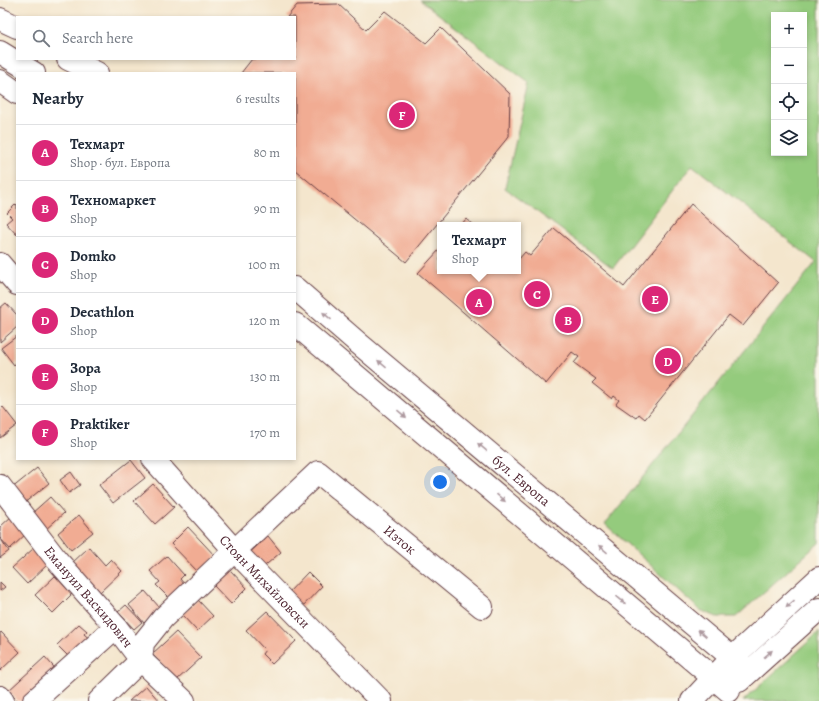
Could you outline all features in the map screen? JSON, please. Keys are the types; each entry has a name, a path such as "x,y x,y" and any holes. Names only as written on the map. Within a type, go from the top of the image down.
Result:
{"street":[{"path":"0,19 16,27"},
{"path":"0,52 32,72"},
{"path":"70,60 95,72"},
{"path":"0,81 16,92"},
{"path":"0,264 16,283"},
{"name":"бул. Европа","path":"296,289 368,352 740,664"},
{"name":"бул. Европа","path":"296,325 721,690"},
{"name":"Стоян Михайловски","path":"154,460 235,550 381,701"},
{"name":"Изток","path":"235,550 318,472 482,607"},
{"name":"Емануил Васкидович","path":"0,486 56,559 116,627 141,660 184,701"},
{"path":"99,701 141,660 143,643 163,618 235,550"},
{"path":"692,701 721,690 740,664 819,578"},
{"path":"740,664 819,609"},
{"path":"34,701 116,627"},
{"path":"0,697 3,701"}],"green space":[{"path":"420,0 819,0 819,543 736,617 717,617 700,610 605,524 816,262 692,165 613,268 505,188 529,83"},
{"path":"819,632 819,701 743,701"}],"building":[{"path":"338,4 366,30 385,11 426,43 441,28 510,94 509,136 439,222 437,222 437,224 406,262 296,171 296,72 242,72 251,60 296,60 296,16 288,16 297,5"},
{"path":"16,204 16,234 6,223 12,218 7,213"},
{"path":"691,204 778,283 743,326 729,315 645,419 639,414 636,418 616,404 619,400 614,396 612,399 592,383 596,379 574,363 579,357 572,352 546,384 418,273 437,252 437,274 521,274 521,257 525,252 530,256 554,228 624,287"},
{"path":"6,303 16,314 16,328 0,342 0,308"},
{"path":"16,337 16,363 14,365 1,348"},
{"path":"3,407 16,426 0,438 0,410"},
{"path":"131,460 145,478 113,503 99,485"},
{"path":"37,468 49,483 23,504 11,489"},
{"path":"71,472 80,485 69,493 60,480"},
{"path":"153,484 174,507 155,524 134,501"},
{"path":"50,497 64,513 45,530 31,514"},
{"path":"13,515 28,532 10,549 0,538 0,527"},
{"path":"79,515 93,532 71,550 58,533"},
{"path":"188,527 216,557 199,573 171,544"},
{"path":"268,536 281,552 260,570 247,555"},
{"path":"0,538 9,551 0,558"},
{"path":"89,547 105,565 111,559 122,571 99,593 71,564"},
{"path":"34,548 48,564 27,584 12,568"},
{"path":"167,556 184,575 180,579 185,585 170,599 156,585 160,582 150,571"},
{"path":"230,570 247,588 231,604 214,586"},
{"path":"308,572 322,586 301,608 287,594"},
{"path":"55,576 72,594 53,613 35,595"},
{"path":"0,582 5,587 0,591"},
{"path":"145,591 160,608 144,623 129,605"},
{"path":"198,600 213,616 197,631 182,615"},
{"path":"126,605 142,622 134,629 118,612"},
{"path":"267,611 296,641 272,664 262,654 265,650 246,630"},
{"path":"79,624 87,631 84,634 93,642 73,661 57,645"},
{"path":"1,632 20,652 0,671 0,633"},
{"path":"176,632 201,658 177,680 152,654"},
{"path":"45,657 59,673 28,701 18,701 8,691"},
{"path":"146,686 159,701 129,701"}],"place":[{"name":"Praktiker","path":"402,115"},
{"name":"Domko","path":"537,294"},
{"name":"Зора","path":"655,299"},
{"name":"Техмарт","path":"479,302"},
{"name":"Техномаркет","path":"568,320"},
{"name":"Decathlon","path":"668,361"}]}
